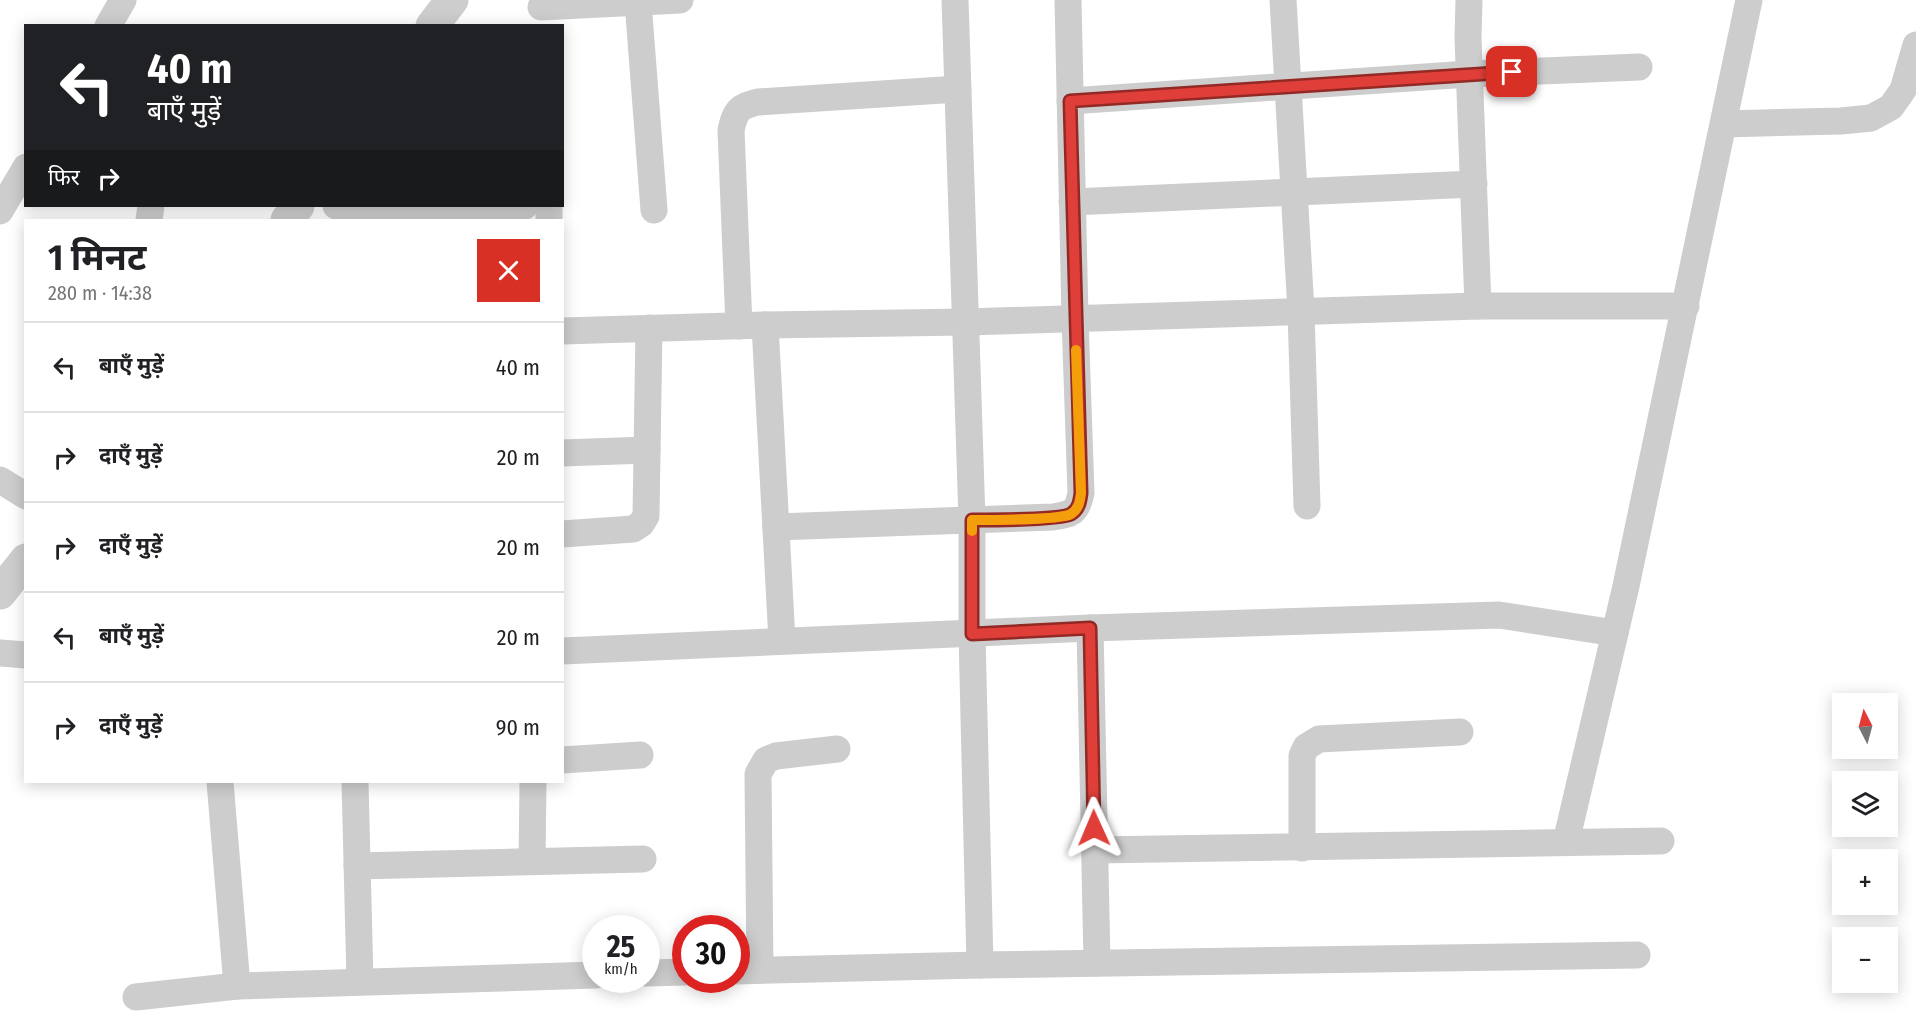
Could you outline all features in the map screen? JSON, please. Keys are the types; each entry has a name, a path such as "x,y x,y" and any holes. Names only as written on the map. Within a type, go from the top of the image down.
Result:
{"street":[{"path":"109,24 123,0"},
{"path":"434,24 452,0"},
{"path":"541,11 680,0"},
{"path":"956,0 972,520 972,634 980,964"},
{"path":"776,527 1053,517 1071,514 1079,506 1081,493 1068,0"},
{"path":"1283,0 1301,311 1307,506"},
{"path":"1469,0 1469,74 1478,306"},
{"path":"1566,842 1615,633 1749,0"},
{"path":"638,2 654,210"},
{"path":"1724,124 1871,118 1891,107 1903,90 1916,45"},
{"path":"1070,101 1469,74 1639,67"},
{"path":"782,641 776,527 731,130 735,115 742,106 758,102 958,89"},
{"path":"0,211 24,170"},
{"path":"1072,202 1474,184"},
{"path":"288,219 297,207"},
{"path":"339,207 376,213 504,207"},
{"path":"564,331 966,322 1478,306 1686,306"},
{"path":"564,534 633,529 641,524 646,509 649,328"},
{"path":"564,453 647,450"},
{"path":"0,480 24,495"},
{"path":"0,593 24,563"},
{"path":"564,651 1090,628 1499,615 1615,633"},
{"path":"1090,628 1097,963"},
{"path":"0,653 24,655"},
{"path":"1302,848 1302,756 1306,747 1319,739 1460,732"},
{"path":"750,932 758,774 766,760 776,756 837,749"},
{"path":"564,760 640,755"},
{"path":"220,783 237,986"},
{"path":"355,783 360,981"},
{"path":"532,861 533,783"},
{"path":"1095,850 1661,841"},
{"path":"357,866 643,858"},
{"path":"750,971 980,964 1637,955"},
{"path":"136,996 237,986 582,975"}],"slow traffic":[{"path":"972,531 972,520 1053,517 1071,514 1079,506 1081,493 1076,350"}],"route":[{"path":"1094,828 1090,628 972,634 972,520 1053,517 1071,514 1079,506 1081,493 1070,101 1512,72"}]}
